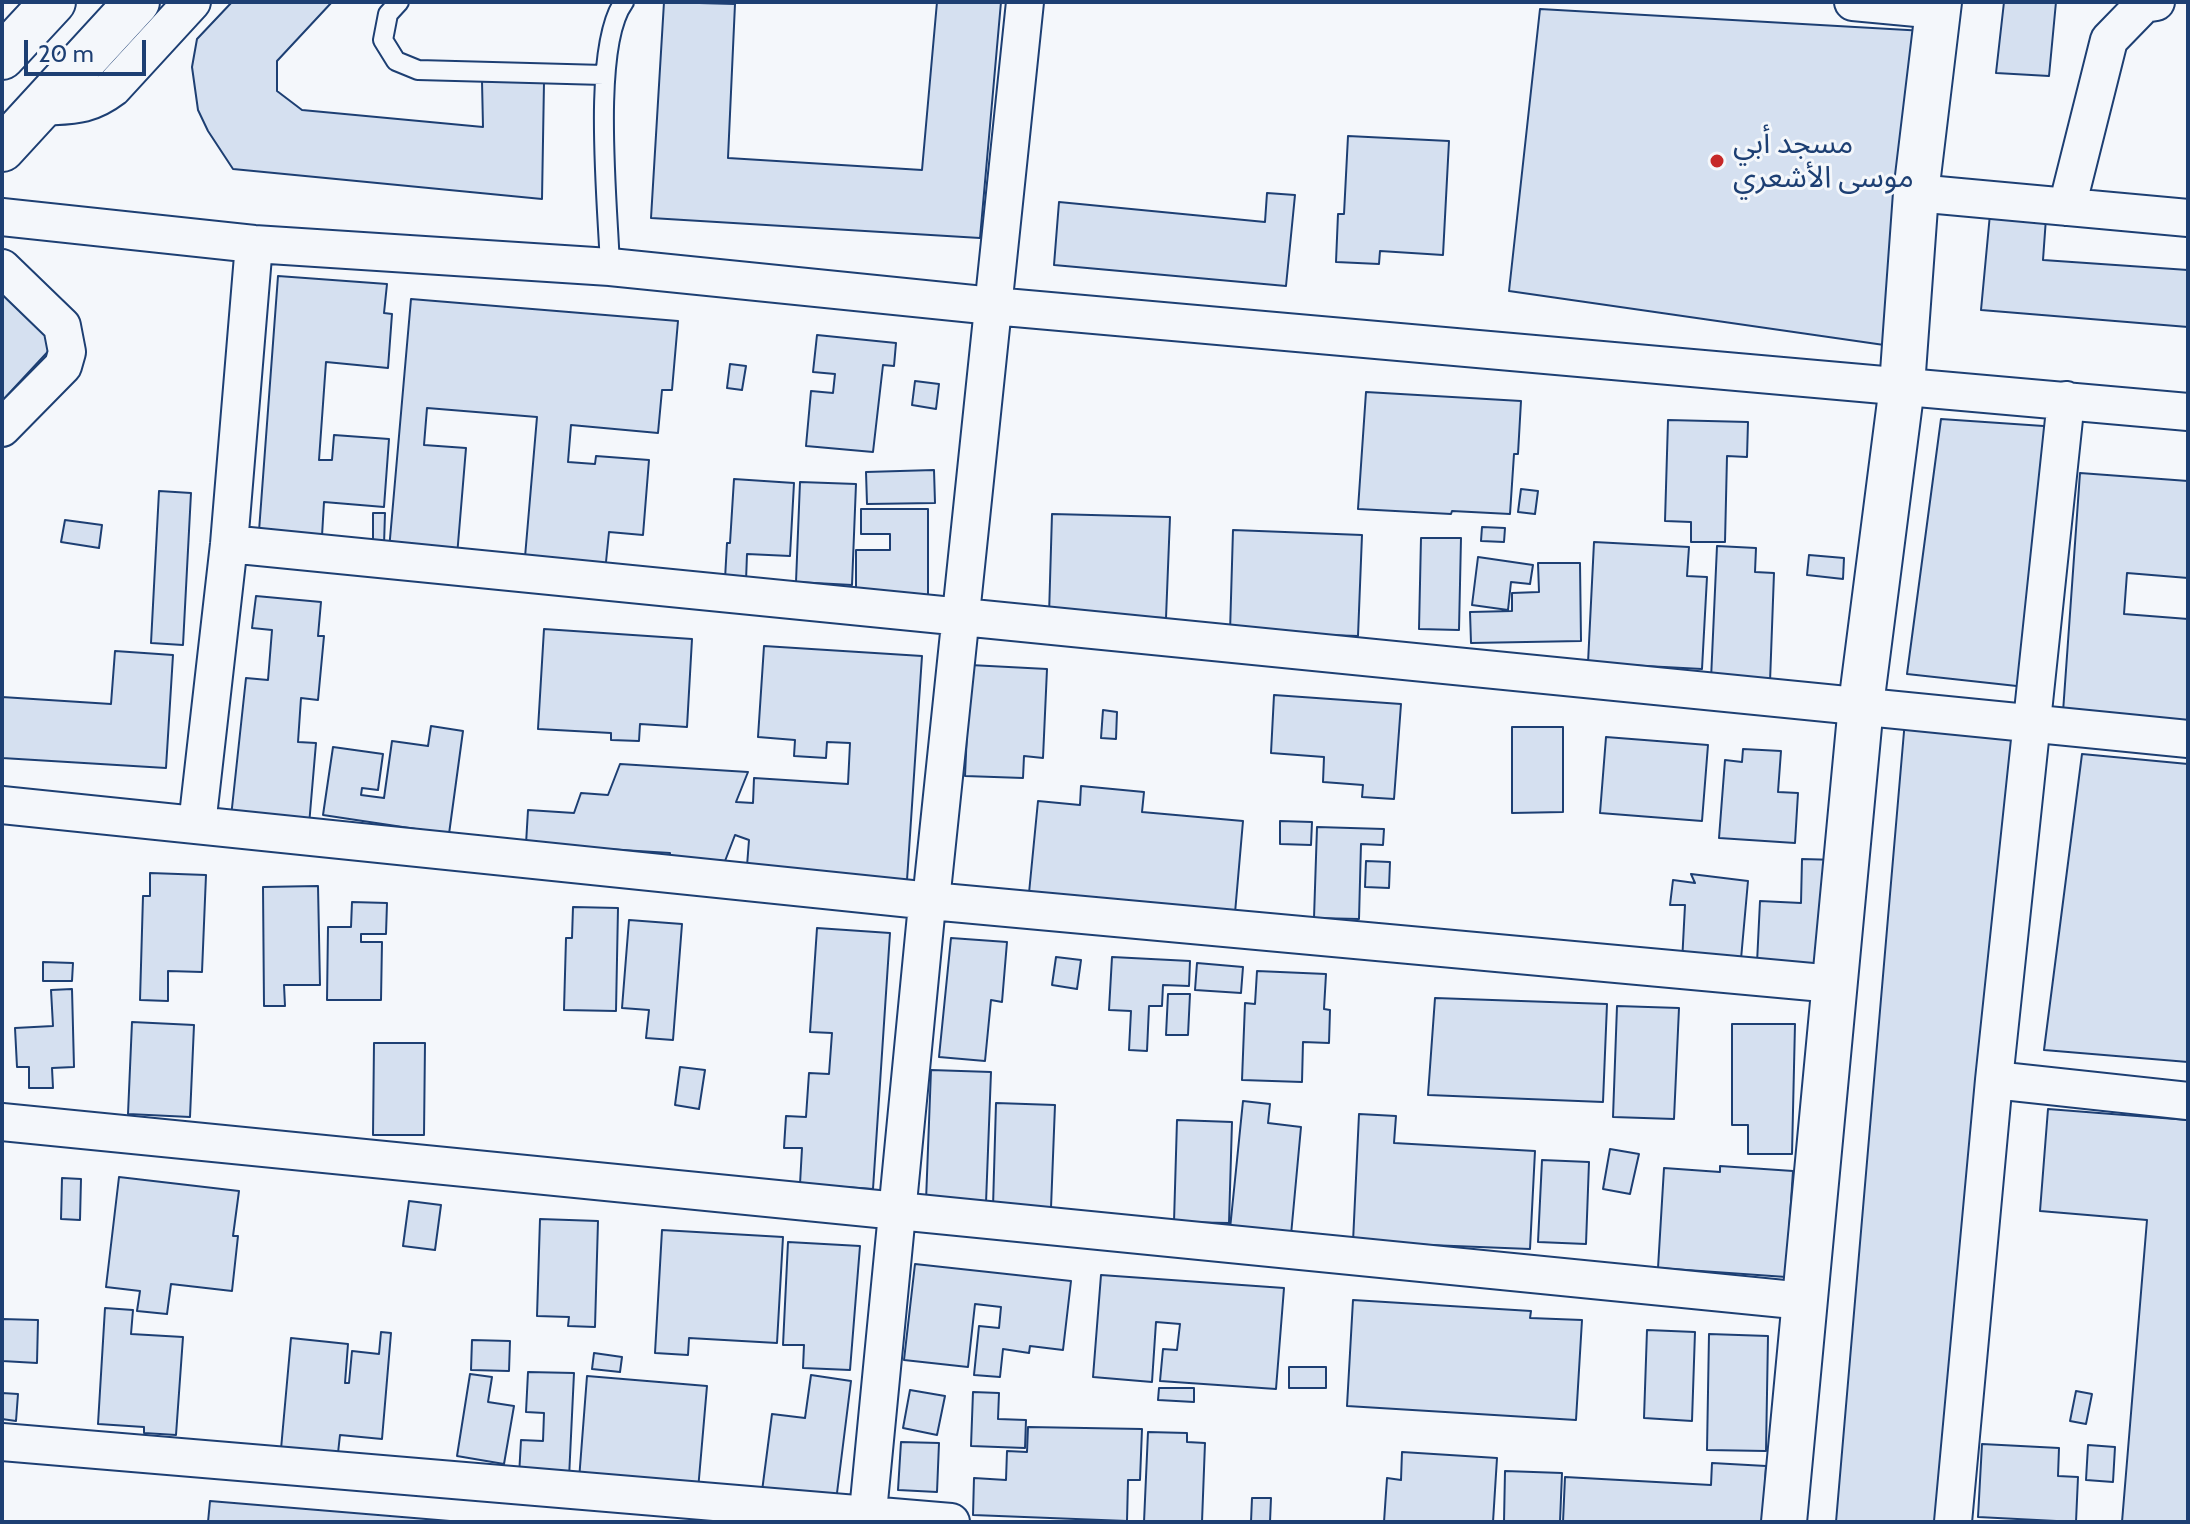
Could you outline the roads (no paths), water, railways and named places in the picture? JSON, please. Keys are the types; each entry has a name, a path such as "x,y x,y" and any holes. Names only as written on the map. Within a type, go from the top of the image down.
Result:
{"street":[{"path":"2,57 53,2"},
{"path":"2,149 137,2"},
{"path":"42,107 84,105 98,100 113,88 192,2"},
{"path":"868,1518 926,915 931,901 1025,2"},
{"path":"1784,1522 1861,705 1902,386 1916,193 1938,6 1853,2"},
{"path":"2067,207 2109,40 2144,4 2156,2"},
{"path":"1916,193 2188,218"},
{"path":"2,217 254,244 610,267 993,306 2188,412"},
{"path":"197,825 229,544 254,244"},
{"path":"2,268 62,326 67,352 63,366 2,428"},
{"path":"1953,1522 1994,1080 2066,400"},
{"path":"229,544 2188,739"},
{"path":"2,805 931,901 1834,984"},
{"path":"1994,1080 2188,1101"},
{"path":"2,1122 1804,1301"},
{"path":"2,1442 868,1518 951,1522"}],"lane":[{"path":"399,2 388,14 383,40 396,61 418,70 604,75"},
{"path":"610,267 604,75 615,14 624,2"}],"place":[{"name":"مسجد أبي موسى الأشعري","path":"1717,161"}]}
